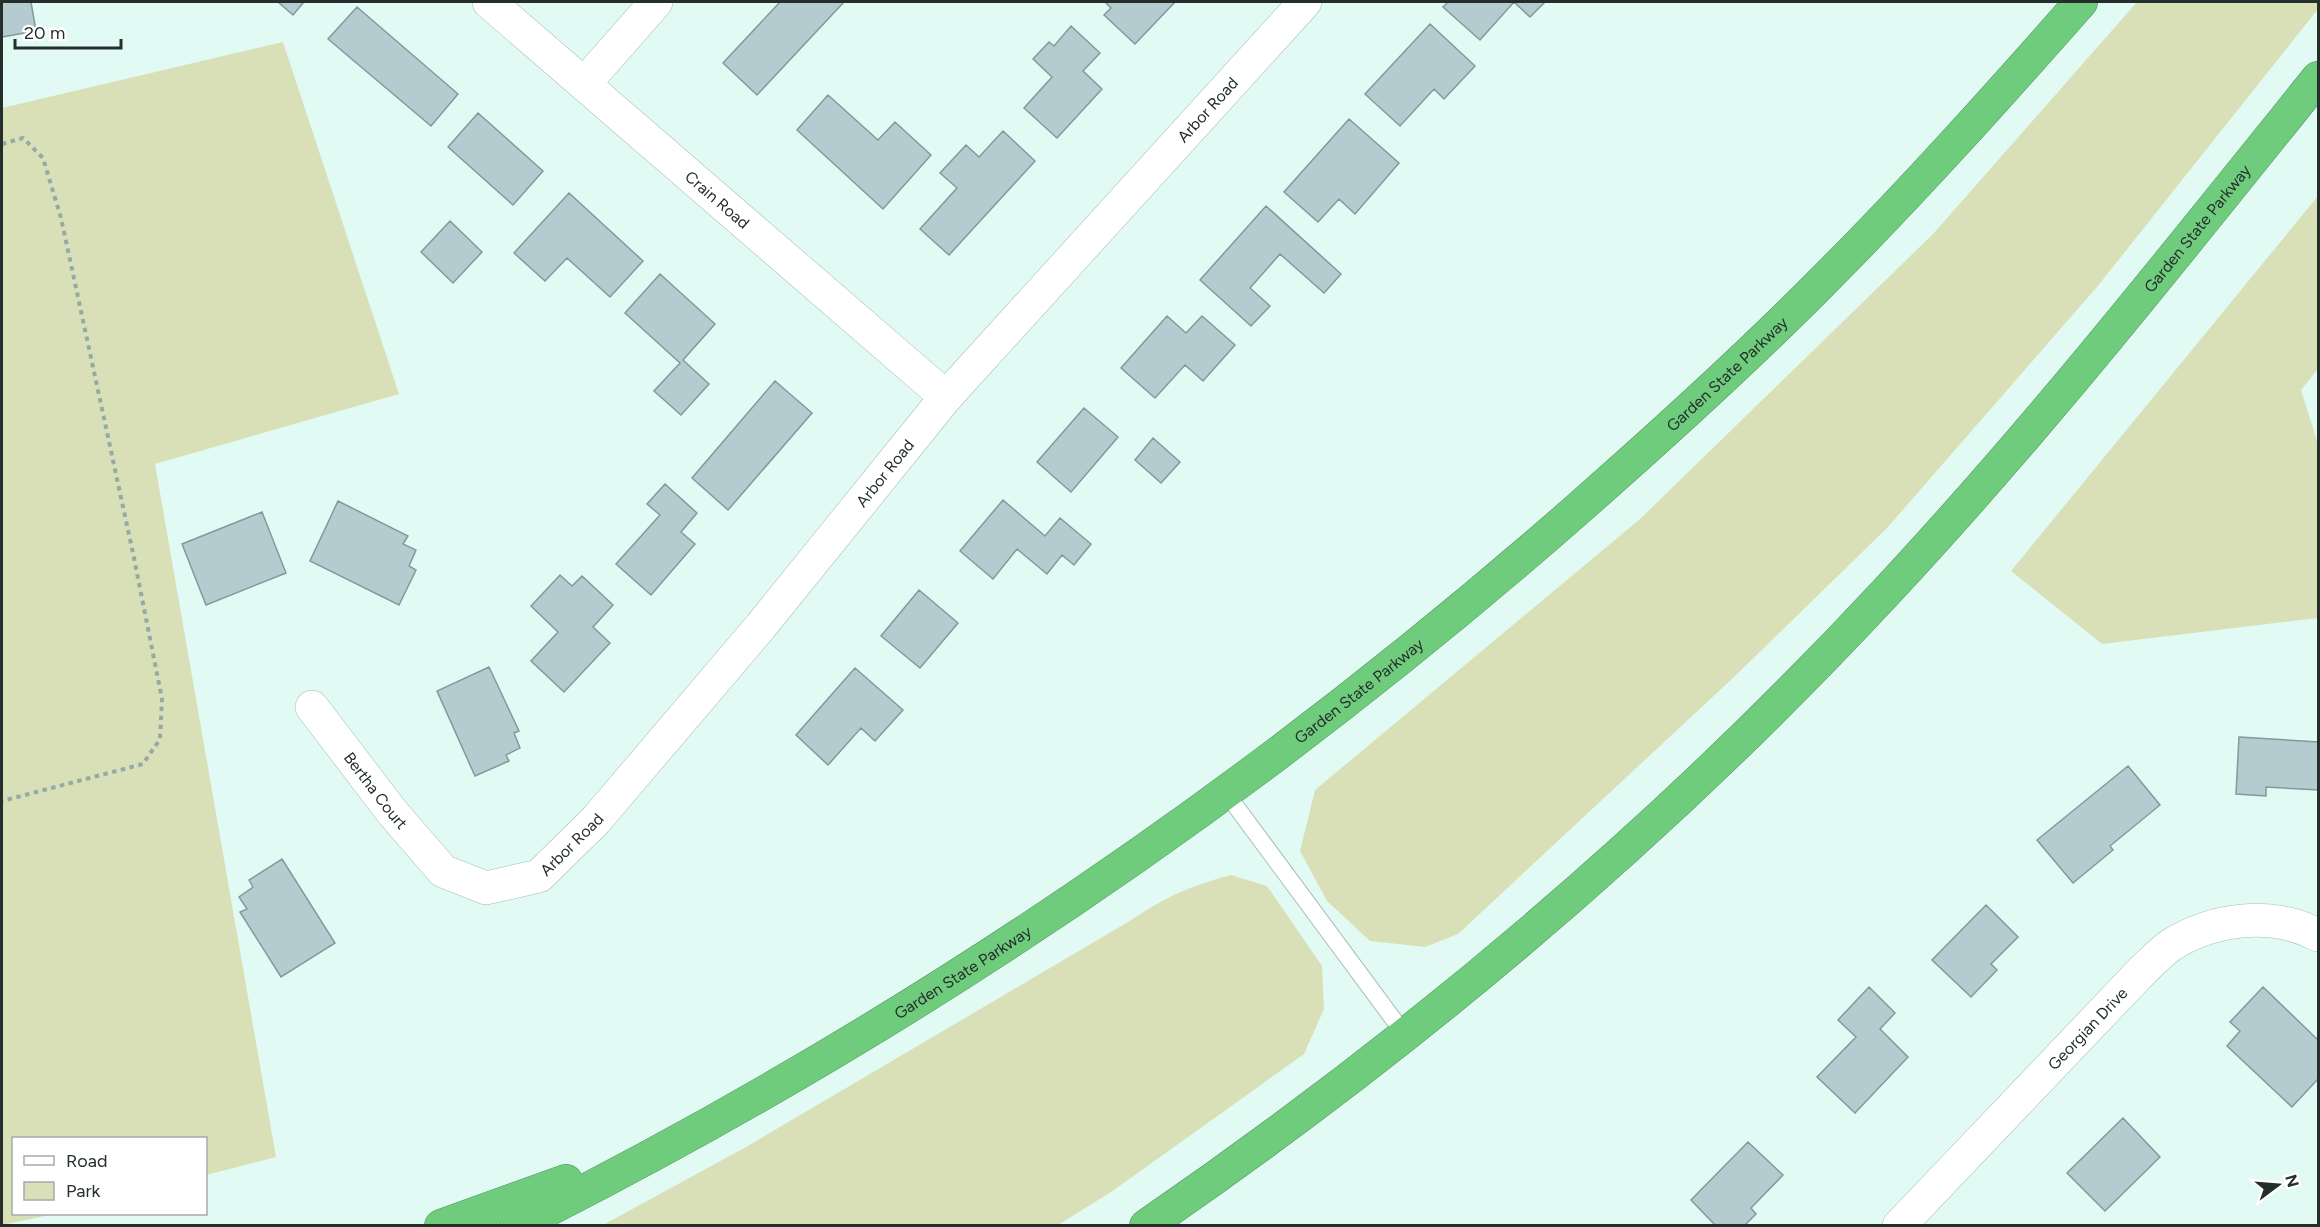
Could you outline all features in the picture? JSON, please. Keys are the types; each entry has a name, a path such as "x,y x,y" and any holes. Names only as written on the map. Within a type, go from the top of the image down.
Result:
{"highway":[{"name":"Garden State Parkway","path":"516,1226 684,1139 910,1008 1124,867 1226,793 1435,633 1641,454 1820,284 2000,93 2081,2"},
{"name":"Garden State Parkway","path":"1146,1226 1302,1115 1516,944 1656,820 1797,684 1886,592 2062,395 2319,78"},
{"path":"441,1226 684,1139"}],"street":[{"name":"Crain Road","path":"489,2 946,397"},
{"path":"584,84 656,2"},
{"name":"Arbor Road","path":"443,871 486,888 538,876 596,820 761,626 946,397 1305,2"},
{"name":"Bertha Court","path":"312,707 392,812 443,871"},
{"name":"Georgian Drive","path":"1899,1226 2143,970 2169,946 2202,929 2236,921 2272,921 2308,930 2319,936"}],"lane":[{"path":"1226,793 1405,1035"}],"path":[{"path":"2,144 23,138 43,158 62,218 162,699 160,739 143,764 2,801"}],"green space":[{"path":"2137,2 2318,2 2318,9 2097,287 1887,528 1734,677 1458,934 1425,947 1370,941 1327,901 1300,851 1315,790 1640,519 1933,234"},
{"path":"283,42 399,394 155,464 276,1157 207,1175 207,1137 12,1137 12,1215 49,1215 2,1225 2,108"},
{"path":"2318,196 2318,369 2301,390 2318,444 2318,618 2102,644 2011,571"},
{"path":"1231,875 1267,886 1322,966 1324,1009 1304,1054 1111,1192 1058,1225 603,1225 746,1147 1157,904 1191,888"}],"building":[{"path":"2,2 31,2 36,31 2,37"},
{"path":"278,2 304,2 293,15"},
{"path":"780,2 844,2 757,95 723,63"},
{"path":"1105,2 1175,2 1135,44 1104,15 1111,8"},
{"path":"1448,2 1514,2 1480,40 1443,7"},
{"path":"1514,2 1545,2 1530,17"},
{"path":"357,7 458,94 431,126 328,39"},
{"path":"1430,24 1475,66 1444,99 1434,89 1400,126 1365,94"},
{"path":"1071,26 1100,53 1083,71 1102,89 1057,138 1024,108 1052,77 1033,59 1049,42 1054,46"},
{"path":"828,95 878,140 895,122 931,155 883,209 797,130"},
{"path":"478,113 543,171 513,205 448,147"},
{"path":"1349,119 1399,163 1355,214 1339,199 1318,222 1284,192"},
{"path":"1003,131 1035,161 949,255 920,229 957,188 940,173 966,145 979,157"},
{"path":"569,193 643,261 610,297 567,258 545,281 514,253"},
{"path":"1266,206 1341,274 1324,293 1280,254 1250,288 1270,306 1251,326 1200,280"},
{"path":"450,221 482,252 453,283 421,252"},
{"path":"660,274 715,324 683,360 709,384 681,415 654,391 680,363 625,313"},
{"path":"1167,316 1186,333 1202,316 1235,345 1203,381 1185,365 1155,398 1121,368"},
{"path":"775,381 812,413 728,510 692,478"},
{"path":"1084,408 1118,437 1071,492 1037,462"},
{"path":"1153,438 1180,462 1161,483 1135,460"},
{"path":"665,484 697,513 681,532 695,544 651,595 616,564 660,515 647,504"},
{"path":"1003,500 1045,536 1060,518 1091,544 1074,565 1062,555 1047,574 1017,549 993,579 960,551"},
{"path":"338,501 408,536 403,544 416,550 409,566 416,570 399,605 310,561"},
{"path":"262,512 286,573 206,605 182,544"},
{"path":"560,575 572,586 582,576 613,605 593,627 610,643 564,692 531,661 558,632 531,606"},
{"path":"919,590 958,623 920,668 881,636"},
{"path":"489,667 519,731 514,733 520,748 506,755 509,761 475,776 437,691"},
{"path":"855,668 903,710 875,741 861,728 828,765 796,735"},
{"path":"2239,737 2318,742 2318,790 2266,787 2266,796 2236,794"},
{"path":"2128,766 2160,805 2110,846 2113,850 2073,883 2037,840"},
{"path":"282,859 335,943 281,977 240,912 247,909 239,897 253,887 249,880"},
{"path":"1986,905 2018,937 1991,964 1997,970 1971,997 1932,960"},
{"path":"1869,987 1895,1013 1880,1029 1908,1057 1855,1113 1817,1077 1856,1037 1838,1020"},
{"path":"2263,987 2318,1040 2318,1079 2292,1107 2227,1046 2240,1031 2230,1022"},
{"path":"2123,1118 2160,1157 2105,1211 2067,1173"},
{"path":"1748,1142 1783,1175 1751,1208 1756,1214 1744,1226 1716,1226 1691,1200"}]}
